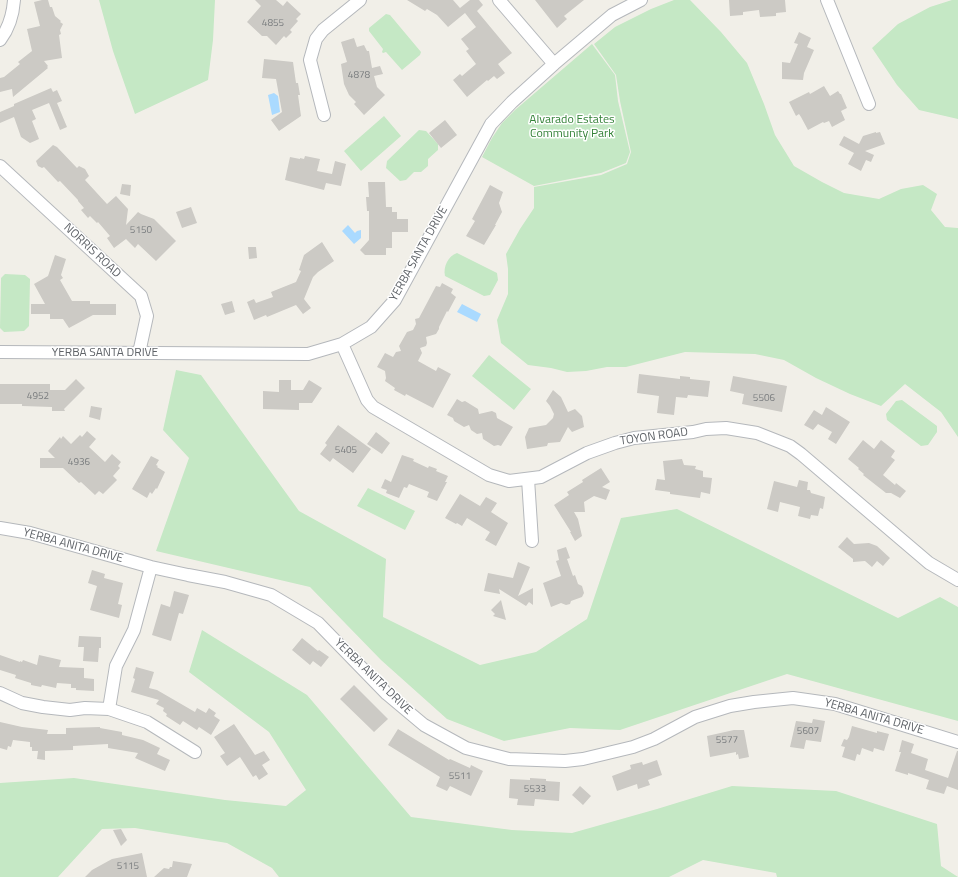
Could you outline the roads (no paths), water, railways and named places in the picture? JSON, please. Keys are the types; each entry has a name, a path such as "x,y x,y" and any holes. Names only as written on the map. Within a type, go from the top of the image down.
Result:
{"street":[{"path":"0,40 5,33 11,18 14,0"},
{"path":"324,114 310,60 316,39 323,30 360,0"},
{"path":"499,0 554,64"},
{"name":"YERBA SANTA DRIVE","path":"0,352 308,354 342,344 371,326 395,300 491,124 512,102 554,64 612,15 642,0"},
{"path":"826,0 869,104"},
{"name":"NORRIS ROAD","path":"0,166 141,296 147,316 139,352"},
{"name":"TOYON ROAD","path":"342,344 367,400 373,407 489,475 509,481 541,477 587,453 615,442 634,438 726,428 757,433 790,446 801,454 929,563 958,580"},
{"path":"528,479 532,541"},
{"name":"YERBA ANITA DRIVE","path":"0,528 30,533 151,566 225,582 271,595 318,623 387,694 424,725 466,748 509,759 565,761 583,758 633,747 654,739 695,717 730,706 793,698 835,704 958,742"},
{"path":"109,709 116,666 134,630 151,566"},
{"path":"0,693 22,703 43,707 70,710 85,708 109,709 147,722 195,752"}],"water":[{"path":"274,93 278,96 280,112 272,115 268,95"},
{"path":"348,225 355,233 361,230 361,238 354,244 342,231"},
{"path":"462,304 481,314 477,322 457,312"}],"park label":[{"name":"Alvarado Estates Community Park","path":"572,127"}]}
